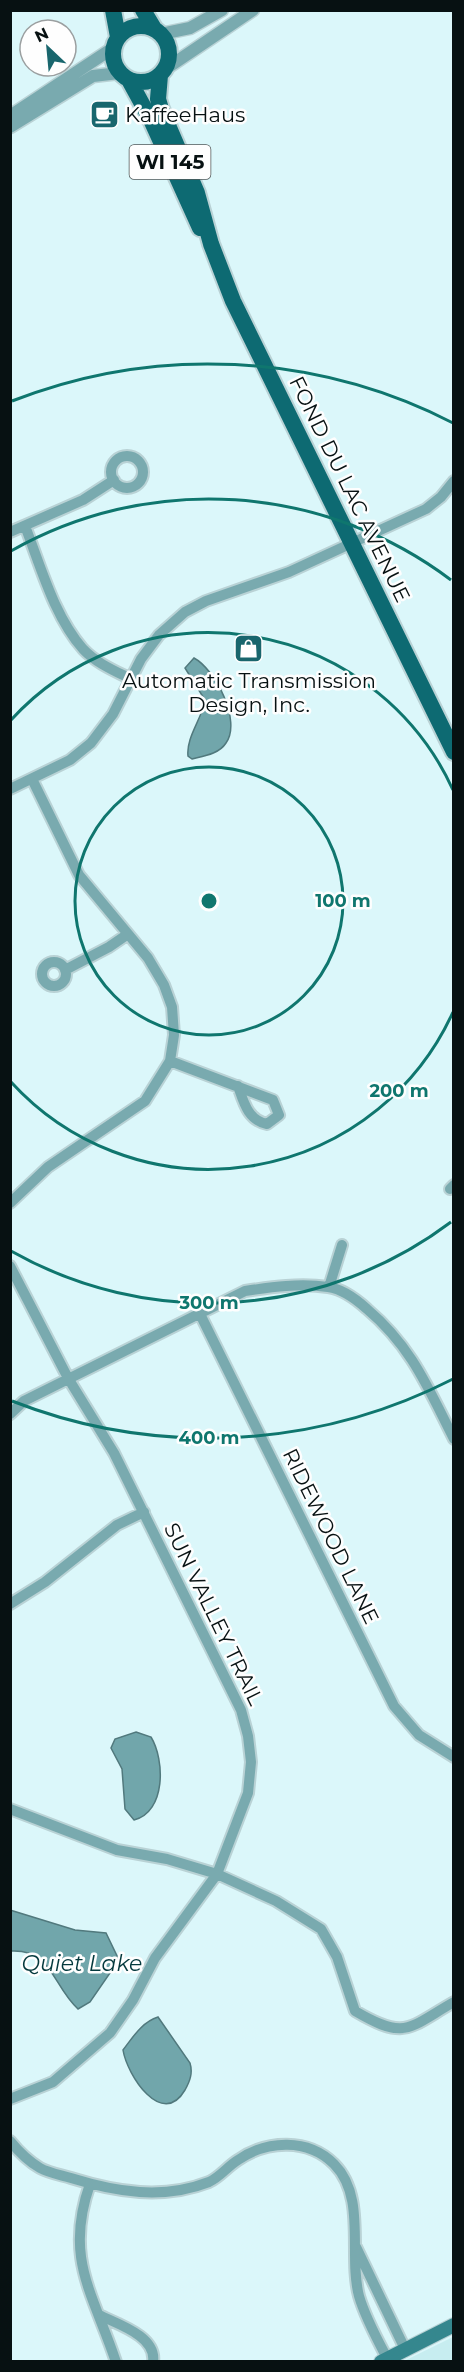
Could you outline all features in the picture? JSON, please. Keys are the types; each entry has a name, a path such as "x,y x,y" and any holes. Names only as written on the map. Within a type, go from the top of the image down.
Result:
{"main road":[{"name":"WI 145","path":"113,10 115,43 113,61 124,76"},
{"name":"WI 145","path":"142,10 169,51 162,72"},
{"path":"115,43 127,29 138,26 158,32"},
{"path":"124,76 142,83 162,72"},
{"name":"FOND DU LAC AVENUE","path":"162,72 158,99 197,193 211,244 259,356 453,752"},
{"name":"FOND DU LAC AVENUE","path":"124,76 165,150 195,220 211,244"},
{"path":"384,2360 453,2325"}],"street":[{"path":"158,32 190,28 222,10"},
{"path":"162,72 253,10"},
{"path":"10,116 115,43"},
{"path":"10,127 93,76 124,76"},
{"path":"10,532 83,500 114,480"},
{"path":"10,789 70,760 91,744 113,714 131,679 159,635 185,612 206,601 289,572 426,509 441,497 453,481"},
{"path":"26,526 49,587 72,633 84,650 105,666 131,679"},
{"path":"10,1203 48,1167 145,1101 170,1060 174,1035 172,1007 159,976 79,875 32,779"},
{"path":"65,970 109,947 128,934"},
{"path":"170,1060 238,1086"},
{"path":"329,1287 342,1245"},
{"name":"SUN VALLEY TRAIL","path":"10,1266 68,1378 114,1453 241,1710 248,1736 251,1762 248,1793 217,1874 155,1958 133,2000 110,2033 52,2082 10,2099"},
{"path":"10,1414 24,1401 245,1291 284,1285 329,1287 352,1297 391,1329 418,1366 453,1439"},
{"name":"RIDEWOOD LANE","path":"199,1312 394,1706 418,1735 453,1756"},
{"path":"10,1604 45,1582 117,1525 144,1512"},
{"path":"10,1809 117,1850 167,1859 217,1874 276,1901 321,1929 338,1957 355,2011 376,2023 397,2029 419,2025 453,2002"},
{"path":"10,2141 21,2154 42,2170 90,2184 140,2193 177,2191 211,2181 238,2159 261,2147 287,2144 309,2149 334,2164 350,2188 359,2295 384,2360"},
{"path":"90,2184 82,2208 78,2243 84,2276 116,2361"},
{"path":"354,2242 405,2349"},
{"path":"99,2315 139,2335 150,2345 153,2361"}],"shaded area":[{"path":"453,2337 453,2361 404,2361"}],"water":[{"path":"194,658 202,664 218,684 231,722 230,733 223,747 211,754 192,759 188,756 189,742 205,700 185,668"},
{"path":"136,1732 151,1737 156,1747 160,1784 152,1807 144,1815 134,1820 125,1809 122,1769 111,1748 115,1739"},
{"name":"Quiet Lake","path":"10,1910 75,1930 106,1933 119,1960 90,2002 78,2009 69,2000 43,1962 25,1952 11,1951"},
{"path":"158,2017 190,2063 191,2070 190,2080 185,2090 176,2101 166,2104 156,2101 138,2084 123,2050 143,2026"}],"place":[{"name":"KaffeeHaus","path":"104,114"},
{"name":"Automatic Transmission Design, Inc.","path":"249,649"}]}
